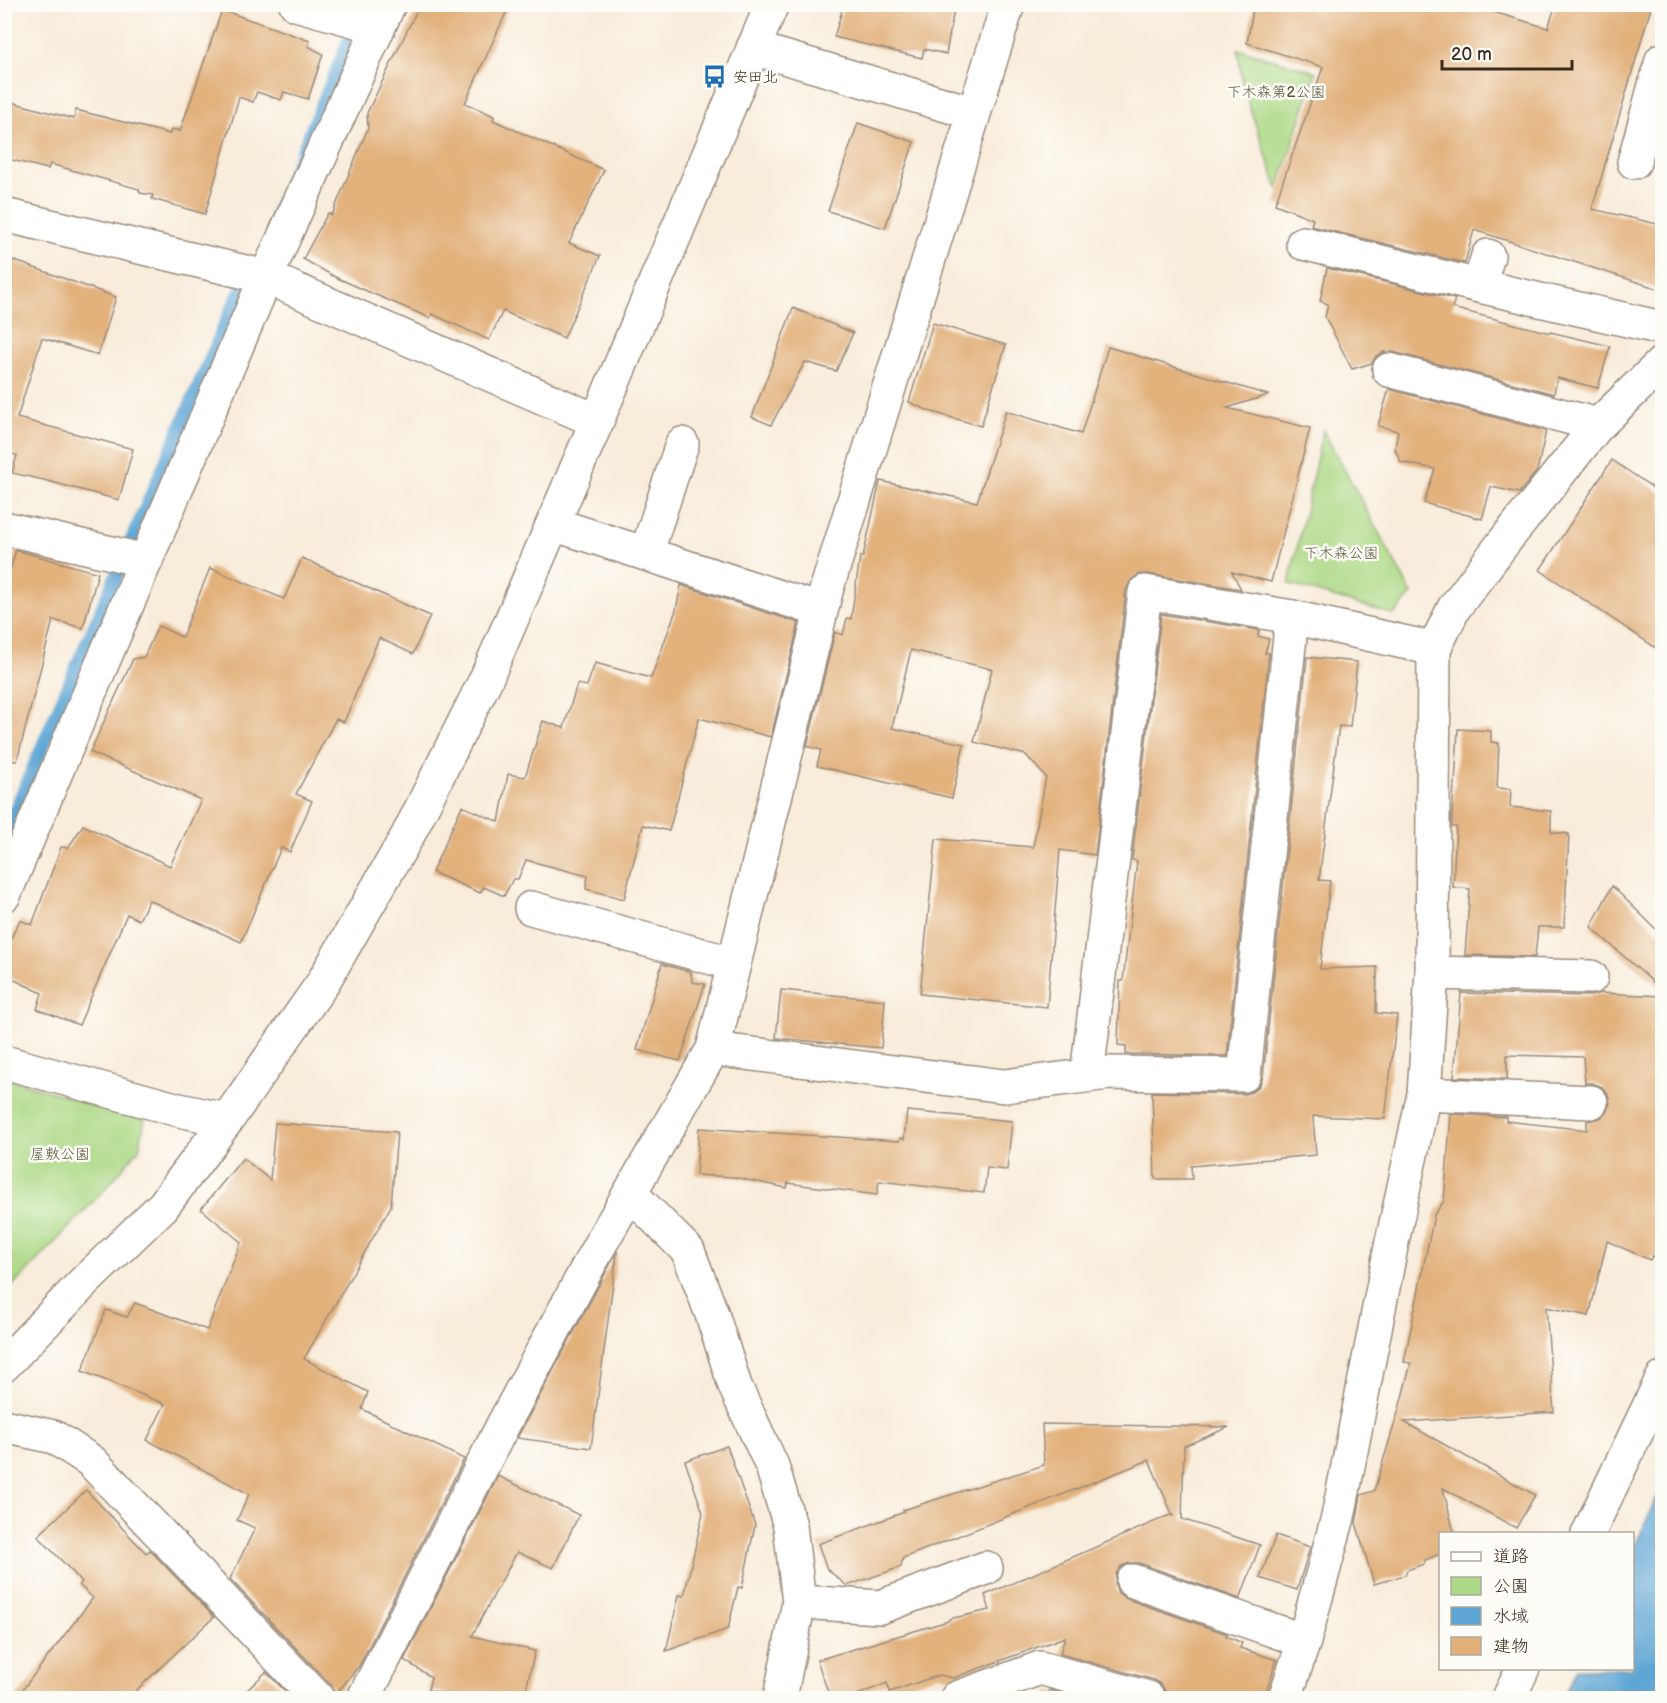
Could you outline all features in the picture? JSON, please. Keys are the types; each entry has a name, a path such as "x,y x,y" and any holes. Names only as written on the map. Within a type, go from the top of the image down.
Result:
{"street":[{"path":"4,895 144,561 254,274 384,16 296,4"},
{"path":"4,1365 84,1282 163,1206 227,1120 322,984 408,835 486,679 772,4"},
{"path":"364,1698 598,1248 713,1049 820,610 1008,4"},
{"path":"753,48 973,113"},
{"path":"1634,162 1662,60"},
{"path":"4,214 254,274 597,421"},
{"path":"1303,243 1483,271 1662,328"},
{"path":"1285,1698 1304,1641 1338,1517 1392,1242 1424,1094 1432,973 1434,649 1454,608 1504,542 1598,425 1662,363"},
{"path":"1389,370 1598,425"},
{"path":"646,554 682,444"},
{"path":"553,524 820,610"},
{"path":"4,528 144,561"},
{"path":"1087,1075 1145,592 1292,617 1434,649"},
{"path":"713,1049 1004,1086 1109,1073 1244,1075 1292,617"},
{"path":"531,908 734,964"},
{"path":"1432,973 1591,977"},
{"path":"4,1062 179,1110 227,1120"},
{"path":"1424,1094 1591,1102"},
{"path":"630,1193 688,1251 713,1317 735,1386 772,1466 790,1526 799,1602 780,1698"},
{"path":"1588,1532 1662,1379"},
{"path":"4,1426 54,1437 91,1461 317,1698"},
{"path":"799,1602 880,1606 986,1568"},
{"path":"1134,1581 1304,1641"},
{"path":"957,1698 1041,1668 1146,1698"},
{"path":"1509,1698 1522,1670"}],"green space":[{"name":"下木森第2公園","path":"1238,49 1316,72 1278,189 1243,88"},
{"name":"下木森公園","path":"1323,430 1412,594 1394,615 1289,584"},
{"name":"屋敷公園","path":"5,1078 145,1120 139,1149 107,1187 26,1273 5,1292"}],"water":[{"path":"1662,1486 1662,1698 1562,1698 1576,1670 1634,1670 1634,1548"}],"building":[{"path":"420,4 510,4 465,103 494,116 493,120 604,170 569,243 600,256 564,338 503,311 489,340 432,314 430,318 369,292 303,259 328,213 332,215 368,128 367,113"},
{"path":"844,4 955,4 946,54 924,49 922,58 834,37"},
{"path":"1254,4 1466,4 1548,28 1556,4 1652,4 1592,209 1662,225 1662,290 1474,230 1465,263 1311,226 1313,219 1275,204 1323,67 1247,43"},
{"path":"222,10 310,41 308,46 323,54 308,99 284,92 281,100 257,92 253,102 239,97 205,214 152,199 153,195 140,193 139,189 50,164 48,169 4,158 4,100 74,119 76,110 170,134 171,129 180,131"},
{"path":"858,123 914,142 885,228 828,211"},
{"path":"4,257 116,297 98,355 42,338 17,418 133,449 119,500 12,473 17,455 4,453"},
{"path":"1327,268 1455,299 1452,308 1610,346 1598,388 1557,378 1554,394 1393,352 1384,352 1376,356 1372,363 1352,369 1325,317 1328,304 1320,301"},
{"path":"793,308 853,333 836,371 805,362 771,425 752,417"},
{"path":"933,323 1006,345 981,426 929,411 909,402"},
{"path":"1108,347 1268,395 1227,408 1310,428 1271,582 1232,572 1241,589 1148,574 1139,574 1131,580 1126,590 1095,855 1060,850 1047,1007 920,994 936,839 1033,847 1046,777 1026,755 974,742 992,669 911,650 892,728 964,744 952,798 817,766 821,750 807,746 835,632 843,635 847,618 851,619 860,557 863,557 880,481 977,502 1006,411 1081,434"},
{"path":"1389,389 1546,431 1537,471 1519,493 1491,487 1482,519 1424,503 1435,469 1401,462 1395,449 1398,431 1378,426"},
{"path":"1612,460 1662,494 1662,652 1540,570"},
{"path":"16,550 98,573 83,628 53,620 17,761 4,760 4,591"},
{"path":"302,558 430,616 413,654 379,638 344,722 336,719 296,794 312,801 290,852 281,848 241,942 149,900 139,920 127,914 79,1025 37,1009 42,993 4,975 4,952 20,920 32,925 61,847 68,848 83,825 170,866 201,800 90,752 133,659 144,657 158,626 182,637 210,568 284,599"},
{"path":"681,585 799,623 771,737 699,718 669,831 643,825 624,899 586,889 588,876 526,860 518,879 513,879 504,896 484,887 480,893 432,872 462,806 499,822 508,774 525,777 543,721 564,728 577,684 587,686 595,663 651,678 676,610"},
{"path":"1161,614 1259,630 1258,636 1269,639 1265,653 1269,653 1227,1056 1126,1054 1126,1046 1118,1045 1120,981 1123,981 1137,861 1132,860"},
{"path":"1307,657 1357,662 1350,727 1339,726 1319,880 1330,881 1320,969 1377,967 1376,1013 1397,1015 1385,1119 1313,1116 1316,1155 1191,1166 1192,1179 1155,1179 1152,1092 1244,1094 1252,1092 1259,1086 1263,1077"},
{"path":"1458,729 1491,731 1491,742 1499,743 1497,788 1511,789 1510,807 1551,811 1551,832 1569,834 1564,927 1538,927 1535,957 1465,955 1470,889 1453,887 1456,827 1452,827 1452,815"},
{"path":"1612,886 1662,935 1662,990 1591,927"},
{"path":"662,964 691,972 692,982 705,984 680,1061 637,1050"},
{"path":"781,990 885,1000 881,1048 776,1038"},
{"path":"1461,993 1591,996 1600,993 1662,996 1662,1260 1652,1256 1650,1260 1607,1241 1589,1316 1546,1307 1554,1412 1404,1422 1535,1495 1516,1528 1443,1488 1454,1532 1439,1532 1439,1554 1425,1560 1424,1564 1407,1570 1405,1575 1374,1584 1356,1523 1361,1495 1374,1491 1411,1363 1404,1362 1434,1215 1444,1201 1451,1114 1506,1117 1506,1121 1587,1130 1587,1121 1600,1118 1606,1113 1610,1103 1608,1094 1602,1087 1585,1083 1583,1057 1507,1055 1507,1079 1454,1077"},
{"path":"907,1111 1012,1121 1007,1170 987,1168 984,1193 879,1181 877,1195 788,1183 787,1188 733,1177 696,1175 699,1128 899,1141 900,1138 904,1139"},
{"path":"275,1123 397,1132 391,1206 304,1359 368,1392 362,1409 464,1459 359,1666 335,1695 331,1685 230,1579 255,1528 237,1520 249,1494 147,1440 165,1404 82,1371 106,1310 127,1317 135,1303 207,1330 241,1242 201,1209 243,1158 270,1180"},
{"path":"617,1253 591,1448 517,1438 614,1257"},
{"path":"1042,1424 1229,1427 1184,1446 1182,1519 1260,1545 1240,1599 1139,1563 1121,1566 1116,1574 1115,1584 1118,1593 1127,1599 1227,1634 1226,1636 1242,1643 1240,1648 1277,1660 1264,1698 1166,1698 1162,1685 1154,1680 1060,1654 1065,1637 953,1678 939,1675 890,1692 887,1683 850,1698 830,1698 817,1660 949,1619 990,1610 985,1595 1170,1515 1173,1516 1149,1460 903,1558 901,1567 847,1586 827,1569 818,1544 904,1512 903,1510 1044,1465"},
{"path":"727,1446 755,1525 742,1588 738,1587 728,1629 666,1651 679,1595 684,1596 703,1513 685,1461"},
{"path":"498,1476 579,1515 553,1568 517,1552 472,1636 535,1651 524,1698 464,1698 428,1690 431,1677 404,1660"},
{"path":"86,1490 146,1553 150,1550 214,1617 128,1698 16,1698 93,1598 79,1585 82,1582 38,1536"},
{"path":"1276,1535 1310,1547 1297,1590 1260,1578"},
{"path":"266,1672 292,1698 239,1698"},
{"path":"1049,1690 1080,1698 1047,1698"}],"waterway":[{"path":"276,216 348,43"},
{"path":"4,838 233,307 251,272"}],"place":[{"name":"安田北","path":"715,77"}]}
